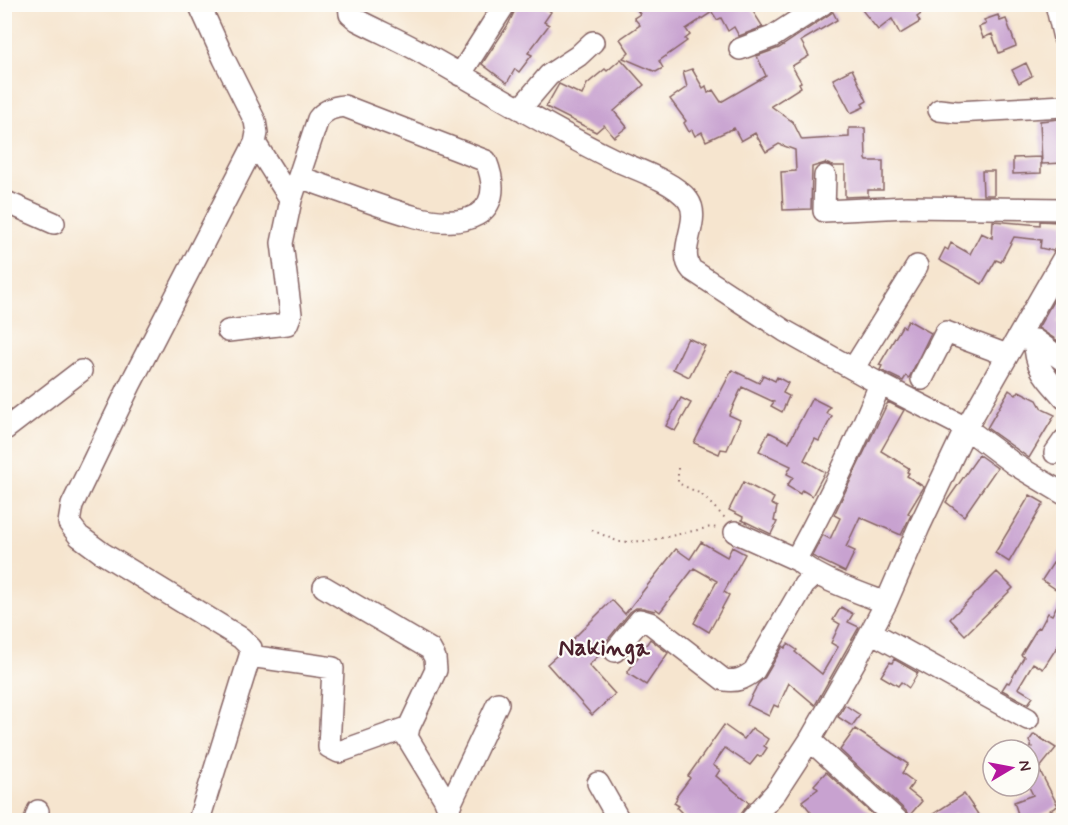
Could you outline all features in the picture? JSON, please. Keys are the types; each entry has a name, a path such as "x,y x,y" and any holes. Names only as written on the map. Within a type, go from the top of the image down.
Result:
{"street":[{"path":"199,4 255,121 257,133 255,142 130,385 72,505 69,523 79,536 102,553 241,638 250,648 250,656 199,820"},
{"path":"349,4 350,14 357,20 425,54 609,157 663,181 687,199 692,211 686,261 692,270 785,331 880,384 966,428 1014,464 1064,494"},
{"path":"460,75 505,4"},
{"path":"740,49 772,37 823,4"},
{"path":"1056,4 1064,38"},
{"path":"520,108 549,75 578,56 593,42"},
{"path":"228,331 287,324 291,315 282,243 291,200 318,119 322,113 333,107 344,106 486,160 491,174 492,195 486,209 473,217 446,220 418,217 299,177"},
{"path":"939,110 957,112 1064,106"},
{"path":"255,142 291,200"},
{"path":"825,176 824,211 907,207 1064,209"},
{"path":"4,201 54,223"},
{"path":"751,820 776,792 810,740 871,632 966,428 1020,345 1064,257"},
{"path":"853,369 917,266"},
{"path":"922,379 946,332 1020,345 1064,361"},
{"path":"1020,345 1035,354 1040,370 1064,398"},
{"path":"4,430 81,371"},
{"path":"797,560 852,452 880,384"},
{"path":"735,532 797,560 816,574 886,603"},
{"path":"615,651 640,620 650,623 724,680 738,680 754,671 804,585 816,574"},
{"path":"324,587 429,649 435,658 436,670 407,734 409,743 451,814"},
{"path":"871,632 1028,719"},
{"path":"250,656 333,668 329,747 339,752 409,727"},
{"path":"451,814 498,703"},
{"path":"810,740 897,820"},
{"path":"598,783 619,820"}],"path":[{"path":"678,468 678,483 702,494 735,532"},
{"path":"592,530 619,542 648,541 711,526 735,532"}],"building":[{"path":"518,4 541,4 551,12 544,22 549,25 528,53 532,55 519,72 515,69 507,83 482,64 508,25"},
{"path":"633,4 738,4 742,10 749,5 763,27 739,36 734,27 728,31 721,18 717,20 712,12 686,29 690,35 685,39 687,41 659,61 663,68 656,72 623,58 629,52 620,39 640,25 634,18 640,14"},
{"path":"870,4 915,4 921,14 917,17 920,22 900,34 892,19 878,30 862,10"},
{"path":"833,12 837,20 801,41 809,56 792,66 801,82 799,83 801,87 771,106 793,122 802,140 849,137 849,128 865,128 867,161 883,161 883,190 868,190 868,196 845,197 845,166 825,163 812,167 811,209 783,210 781,172 796,171 795,150 779,144 766,152 755,133 741,141 734,128 706,141 702,132 695,136 692,130 689,132 684,123 686,121 670,99 687,87 683,72 692,69 703,88 706,86 708,93 713,90 721,102 766,76 757,56 779,48"},
{"path":"998,15 1000,21 1006,19 1016,46 999,53 992,34 983,38 979,27 986,24 984,20"},
{"path":"621,59 644,85 614,111 627,127 614,137 604,125 596,132 546,107 559,84 582,95 587,84"},
{"path":"1026,63 1032,76 1019,83 1012,70"},
{"path":"852,69 867,101 862,104 864,107 851,113 833,79"},
{"path":"1059,119 1060,121 1064,119 1064,163 1042,164 1040,121"},
{"path":"1041,157 1041,173 1013,174 1013,158"},
{"path":"982,171 994,171 994,195 983,195"},
{"path":"993,221 1040,225 1040,221 1058,222 1064,223 1064,232 1058,246 1053,251 1040,248 1041,240 1014,237 1001,262 996,260 982,284 939,260 945,248 948,250 951,243 970,254 981,233 992,238"},
{"path":"1055,298 1064,304 1064,311 1057,322 1064,326 1064,345 1038,328"},
{"path":"908,320 931,333 909,378 906,376 903,381 880,370 882,366 879,365"},
{"path":"688,338 705,346 689,377 673,369"},
{"path":"732,370 759,383 763,375 775,381 777,377 788,383 783,393 789,396 782,412 771,406 774,402 742,387 729,415 740,420 727,450 721,449 719,454 694,443"},
{"path":"1009,390 1016,395 1019,391 1037,400 1042,409 1055,415 1029,458 987,428"},
{"path":"681,398 691,403 675,431 666,426"},
{"path":"812,398 830,407 826,413 832,416 819,441 815,439 804,460 825,472 812,496 802,490 800,494 787,486 793,477 787,474 791,466 759,451 769,432 789,442"},
{"path":"888,402 904,410 881,451 909,468 907,476 924,487 908,513 911,515 901,535 860,517 846,547 855,551 845,572 812,556 823,535 830,539 840,518 834,515"},
{"path":"979,455 997,468 964,516 946,502"},
{"path":"743,482 774,498 771,504 777,507 774,521 777,522 771,534 742,520 743,517 729,510"},
{"path":"1030,495 1044,503 1009,562 995,553"},
{"path":"701,542 727,557 732,547 745,554 724,592 729,595 709,632 694,623 717,581 694,568 660,612 656,609 655,611 636,608 630,612 605,643 603,651 589,665 615,694 592,715 547,664 572,642 612,600 625,614 676,549 690,559"},
{"path":"1064,546 1064,636 1043,669 1033,663 1018,688 1033,697 1028,704 1002,690 1007,682 1009,683 1024,657 1021,655 1038,627 1040,628 1048,613 1052,615 1063,594 1042,580"},
{"path":"997,572 1013,588 965,635 950,619"},
{"path":"841,607 853,614 848,622 859,627 815,705 789,683 778,707 774,705 769,716 747,705 783,646 785,648 788,644 797,650 795,652 822,674 838,647 831,643 840,624 833,620"},
{"path":"650,639 668,653 646,685 627,673"},
{"path":"894,659 918,673 909,688 901,682 898,686 881,676"},
{"path":"845,705 860,715 852,726 838,717"},
{"path":"724,725 744,739 752,728 768,739 764,746 767,748 761,757 758,755 750,765 725,748 713,765 720,770 716,776 749,803 737,820 689,820 674,803 676,797"},
{"path":"855,729 908,764 902,773 914,782 908,790 922,801 909,816 840,750"},
{"path":"1041,738 1056,748 1041,767"},
{"path":"826,772 879,820 817,820 802,801 818,789 814,785"},
{"path":"1041,773 1058,806 1043,814 1020,820 1014,802 1025,798 1041,798"},
{"path":"964,794 982,820 966,820 962,815 957,819 955,815 945,820 924,820"}],"district":[{"name":"Nakinga","path":"604,647"}]}
